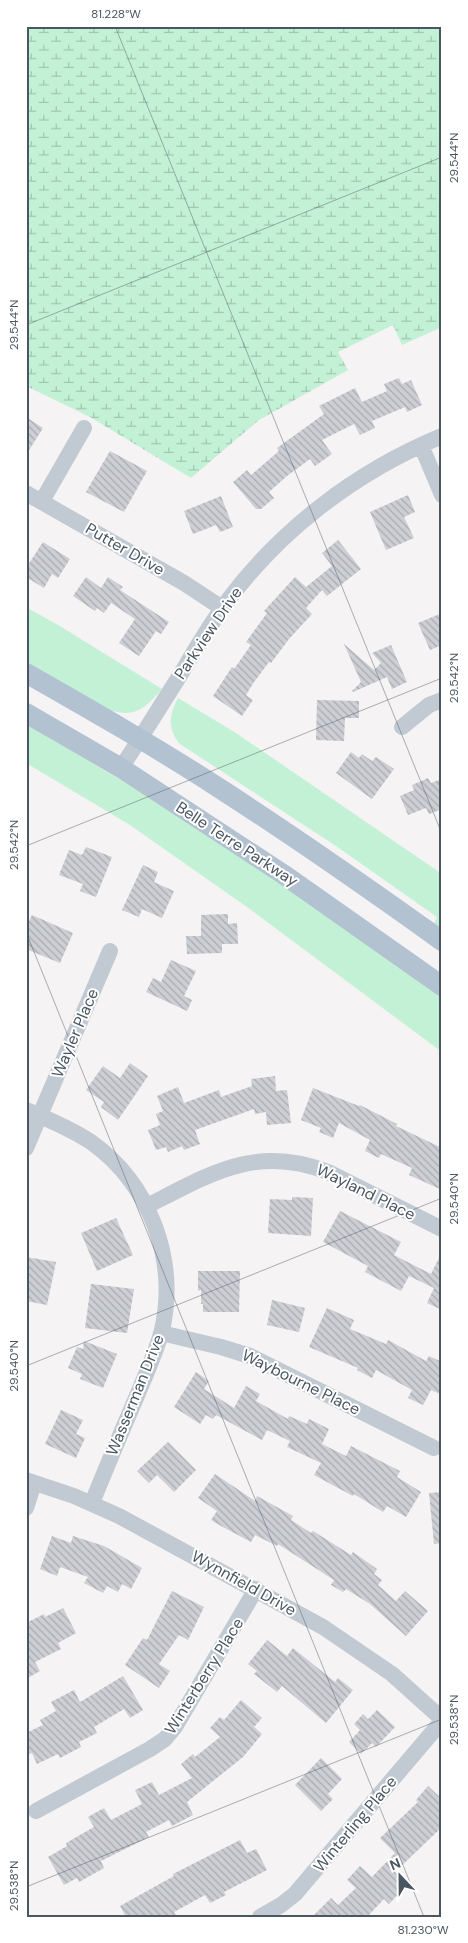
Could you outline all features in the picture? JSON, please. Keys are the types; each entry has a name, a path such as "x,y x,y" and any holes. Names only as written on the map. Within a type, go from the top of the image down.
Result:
{"main road":[{"path":"26,673 140,739 290,834 442,940"},
{"name":"Belle Terre Parkway","path":"26,713 121,768 283,874 442,986"}],"street":[{"path":"42,501 84,428"},
{"name":"Parkview Drive","path":"121,768 222,608 273,548 310,514 366,475 421,445 442,436"},
{"path":"421,445 442,495"},
{"name":"Putter Drive","path":"26,493 184,583 222,608"},
{"path":"402,727 429,705 442,700"},
{"name":"Wayler Place","path":"26,1148 33,1113 110,951"},
{"name":"Wasserman Drive","path":"33,1113 78,1134 102,1152 128,1178 147,1206 160,1239 165,1271 166,1306 161,1333 148,1370 92,1503"},
{"name":"Wayland Place","path":"147,1206 228,1167 252,1162 287,1161 309,1165 328,1172 442,1229"},
{"name":"Waybourne Place","path":"161,1333 250,1356 434,1448"},
{"path":"26,1508 30,1482"},
{"name":"Wynnfield Drive","path":"30,1482 92,1503 323,1626 392,1674 442,1720"},
{"name":"Winterberry Place","path":"36,1811 165,1739 175,1727 256,1589"},
{"name":"Winterling Place","path":"260,1917 281,1905 295,1894 442,1720"}],"green space":[{"path":"26,26 442,26 442,327 402,345 393,325 338,352 348,370 259,420 191,478 90,417 26,386"},
{"path":"26,607 162,689 144,707 132,712 117,712 107,709 26,663"},
{"path":"178,698 236,733 442,874 442,931 434,924 437,917 336,846 180,744 171,727 171,716"},
{"path":"26,724 131,786 260,868 442,998 442,1052 247,907 130,825 26,763"}],"building":[{"path":"399,378 402,384 411,380 422,405 407,412 405,407 372,421 375,428 360,435 354,424 322,440 332,454 315,466 310,459 287,476 269,492 274,498 261,509 256,509 233,482 247,470 251,475 279,451 277,448 324,414 319,406 355,388 362,402 387,391 384,384"},
{"path":"26,417 43,428 26,455"},
{"path":"110,451 147,471 124,512 86,492"},
{"path":"408,495 415,512 404,517 414,538 386,550 370,512"},
{"path":"221,496 233,527 220,532 216,525 193,534 184,511"},
{"path":"338,540 361,569 327,596 322,590 306,608 312,614 289,639 271,663 269,662 254,682 246,695 253,700 242,716 213,696 232,667 234,669 251,645 246,642 267,613 264,611 295,577 306,587 332,566 322,553"},
{"path":"43,542 70,559 58,578 52,574 44,588 26,577 26,568"},
{"path":"86,577 101,588 108,577 123,587 120,590 169,622 161,634 156,631 139,656 119,643 135,619 111,603 104,613 97,608 95,611 73,596"},
{"path":"442,613 442,645 430,650 418,623"},
{"path":"344,644 374,670 381,663 372,653 391,645 407,682 392,689 387,677 353,692 361,682"},
{"path":"317,700 359,701 359,718 345,718 344,741 316,740"},
{"path":"351,752 359,758 362,754 372,761 376,757 394,769 372,799 336,773"},
{"path":"428,778 431,783 442,779 442,809 429,814 426,808 408,815 400,796 414,790 412,785"},
{"path":"86,847 112,857 96,897 80,891 83,884 59,875 69,850 82,855"},
{"path":"143,865 158,872 154,882 174,891 162,918 142,909 139,917 122,910"},
{"path":"228,914 228,924 237,923 238,944 222,944 222,953 187,954 186,936 201,936 201,915"},
{"path":"32,915 73,933 60,963 26,949 26,927"},
{"path":"171,960 196,971 184,996 192,1000 187,1011 146,992 153,978 161,982"},
{"path":"130,1063 148,1076 118,1120 101,1107 104,1102 86,1090 103,1066 120,1078"},
{"path":"275,1076 276,1091 287,1090 291,1123 267,1125 266,1112 255,1114 254,1109 195,1130 200,1144 184,1150 182,1146 168,1152 166,1147 156,1150 148,1130 160,1125 156,1114 163,1111 157,1096 178,1087 184,1103 219,1090 221,1097 252,1086 251,1079"},
{"path":"313,1088 360,1105 397,1124 396,1126 442,1148 442,1190 409,1175 412,1168 381,1154 379,1158 365,1151 370,1140 339,1123 333,1138 319,1132 321,1128 301,1120"},
{"path":"292,1197 313,1198 311,1236 268,1233 270,1199 292,1200"},
{"path":"340,1211 401,1242 394,1255 431,1274 442,1252 442,1310 427,1303 434,1288 409,1276 401,1291 365,1272 368,1266 323,1242"},
{"path":"116,1218 133,1255 97,1271 81,1233"},
{"path":"26,1257 56,1262 47,1305 26,1301"},
{"path":"198,1271 240,1271 239,1312 203,1312 201,1290 198,1291"},
{"path":"91,1284 134,1289 127,1333 85,1328"},
{"path":"272,1300 305,1308 299,1332 267,1325"},
{"path":"327,1308 354,1320 350,1329 386,1344 388,1340 426,1361 429,1356 442,1362 442,1395 431,1390 423,1405 408,1398 412,1390 376,1370 372,1378 357,1370 358,1368 309,1347"},
{"path":"84,1341 117,1354 103,1388 80,1379 82,1374 68,1368 77,1347 83,1349"},
{"path":"196,1372 209,1381 204,1389 234,1408 246,1386 260,1394 256,1401 288,1419 289,1416 307,1424 309,1419 329,1429 322,1444 346,1456 351,1446 400,1471 397,1477 421,1492 406,1517 387,1506 383,1512 354,1494 353,1496 314,1475 321,1463 287,1447 290,1441 267,1430 262,1440 216,1415 213,1419 206,1415 200,1424 174,1407"},
{"path":"61,1410 83,1420 76,1434 85,1438 76,1458 45,1444"},
{"path":"168,1442 196,1470 174,1492 157,1475 149,1483 137,1471"},
{"path":"215,1474 255,1501 257,1496 293,1516 291,1520 311,1533 313,1531 351,1555 353,1552 377,1569 374,1574 382,1580 378,1585 396,1601 405,1591 428,1611 406,1636 370,1604 346,1589 343,1592 331,1585 334,1580 278,1544 277,1546 255,1535 251,1542 211,1520 217,1511 198,1498"},
{"path":"442,1492 442,1543 434,1544 429,1493"},
{"path":"52,1536 71,1543 73,1536 104,1546 142,1568 131,1589 122,1584 118,1592 107,1586 103,1593 84,1583 88,1577 60,1567 57,1576 40,1569"},
{"path":"172,1591 204,1607 188,1640 179,1635 159,1664 170,1671 159,1688 125,1665 143,1638 147,1640"},
{"path":"63,1608 76,1633 58,1643 61,1649 35,1662 40,1671 26,1679 26,1623 44,1614 45,1617"},
{"path":"267,1640 287,1656 293,1648 335,1682 338,1678 353,1690 326,1723 282,1686 277,1692 254,1674 257,1671 248,1664"},
{"path":"123,1676 143,1710 130,1718 124,1709 94,1727 97,1733 79,1742 81,1747 60,1758 58,1754 37,1764 32,1753 26,1755 26,1733 43,1725 40,1720 56,1711 51,1702 74,1690 80,1702"},
{"path":"241,1700 262,1718 254,1727 262,1734 243,1757 187,1802 193,1815 172,1826 169,1820 146,1832 149,1837 101,1861 104,1868 79,1882 77,1878 64,1885 48,1857 67,1846 66,1843 94,1827 88,1817 104,1808 111,1820 142,1804 135,1790 152,1782 159,1795 192,1778 181,1764 193,1754 195,1757 220,1737 210,1728 220,1717 224,1720"},
{"path":"377,1710 395,1727 376,1747 372,1743 361,1754 349,1742 360,1730 354,1724 363,1714 368,1719"},
{"path":"321,1758 342,1779 328,1794 333,1799 321,1811 295,1785"},
{"path":"428,1786 442,1799 442,1827 395,1872 408,1884 389,1904 384,1899 367,1917 312,1917 331,1898 338,1905 356,1888 347,1880 360,1866 372,1877 395,1853 380,1838 418,1802 416,1800"},
{"path":"240,1840 247,1853 256,1849 267,1870 224,1892 226,1895 210,1903 205,1895 174,1912 177,1917 126,1917 120,1906 174,1876 173,1874"}]}
